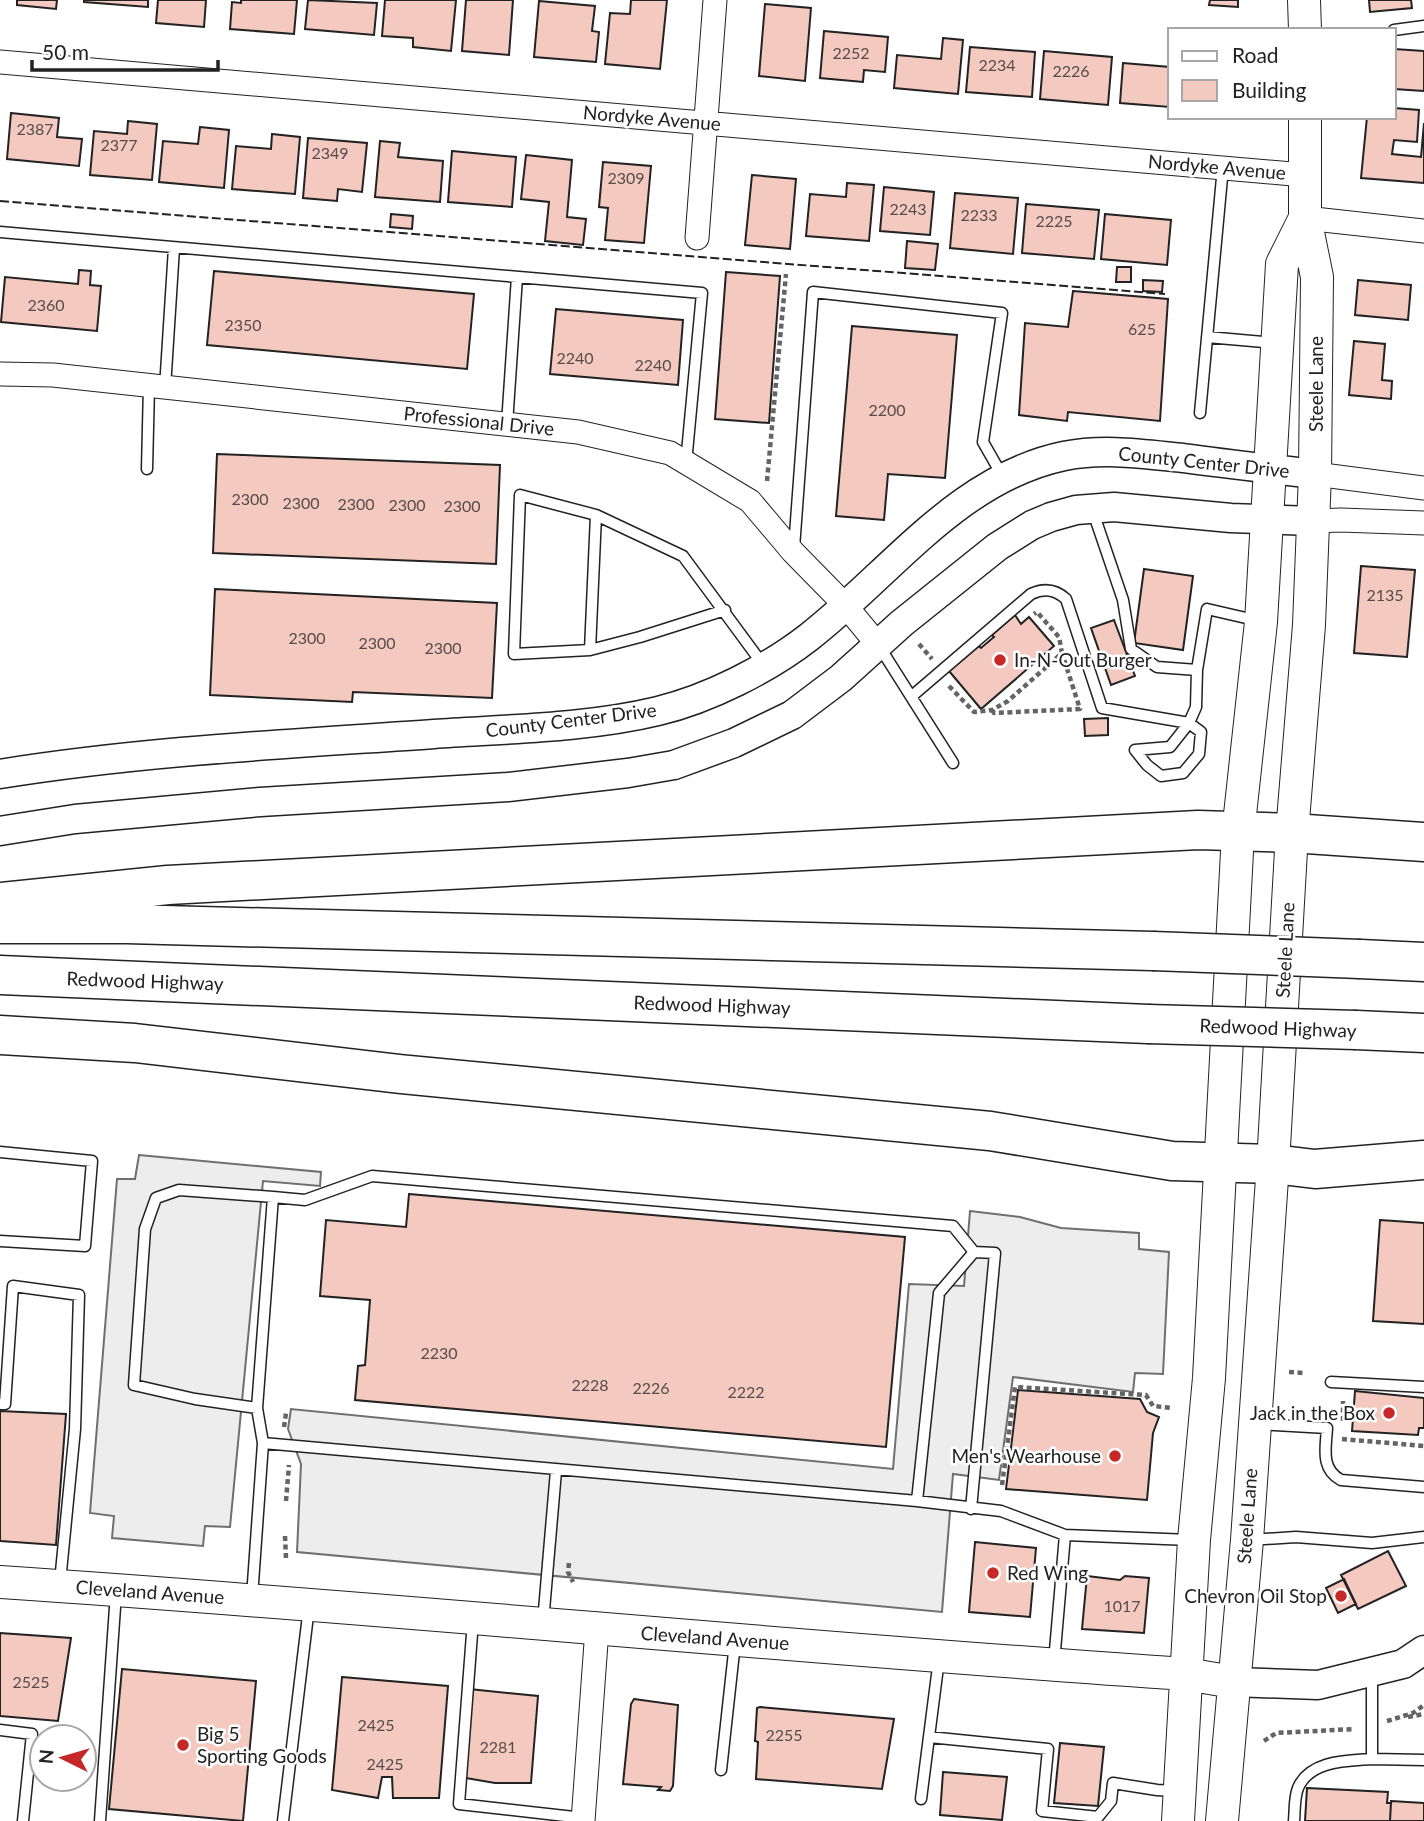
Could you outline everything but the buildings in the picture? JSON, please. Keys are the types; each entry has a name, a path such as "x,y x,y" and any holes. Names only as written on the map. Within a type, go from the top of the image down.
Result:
{"highway":[{"path":"0,902 168,885 1198,830 1424,842"},
{"path":"0,924 127,924 1153,951 1424,962"},
{"name":"Redwood Highway","path":"0,975 1148,1024 1424,1033"},
{"path":"0,1035 135,1043 400,1074 990,1131 1171,1161 1273,1164 1315,1169 1424,1160"}],"main road":[{"path":"1304,0 1305,28"},
{"name":"Steele Lane","path":"1222,1821 1247,1540 1292,833 1309,625 1315,474 1317,277 1305,218 1305,119"},
{"name":"Steele Lane","path":"1179,1806 1194,1540 1209,1378 1238,832 1261,622 1282,264 1305,218"},
{"name":"Cleveland Avenue","path":"0,1582 1186,1674 1233,1682"}],"street":[{"path":"697,239 715,0"},
{"name":"Nordyke Avenue","path":"0,62 1304,175"},
{"path":"1305,218 1424,231"},
{"name":"Professional Drive","path":"0,374 53,374 578,432 670,453 750,502 879,646"},
{"name":"County Center Drive","path":"0,774 162,755 504,730 620,718 660,711 713,692 764,666 809,637 958,505 1003,477 1033,464 1067,455 1115,450 1315,474"},
{"path":"1315,474 1424,488"},
{"path":"0,831 75,819 260,802 508,787 674,765 734,743 792,715 841,678 902,623 997,547 1032,525 1051,517 1114,507 1267,521 1424,523"},
{"path":"583,1820 597,1629"},
{"name":"Cleveland Avenue","path":"1233,1682 1318,1685 1417,1661"}],"lane":[{"path":"1396,30 1424,26"},
{"path":"1200,413 1223,167"},
{"path":"0,232 702,293 686,463"},
{"path":"147,469 174,247"},
{"path":"507,424 517,277"},
{"path":"793,552 813,292 1002,313 983,442 1003,477"},
{"path":"1207,337 1278,343"},
{"path":"725,610 590,650 514,654 520,495 596,515 683,556 725,610 764,666"},
{"path":"1092,509 1123,600 1131,649 1157,667 1197,670"},
{"path":"590,650 596,515"},
{"path":"912,696 1031,594 1040,590 1059,592 1066,599 1102,708 1189,723 1201,732 1199,754 1184,773 1161,776 1147,765 1135,750 1170,747 1189,723 1196,708 1197,670 1207,609 1261,622"},
{"path":"879,646 953,762"},
{"path":"0,1152 92,1161 85,1246 0,1241"},
{"path":"257,1408 195,1399 134,1385 145,1229 156,1198 179,1190 305,1200 372,1176 953,1226 974,1252 995,1253 971,1508"},
{"path":"252,1600 263,1443 257,1408 273,1197"},
{"path":"917,1501 939,1293 974,1252"},
{"path":"0,1286 79,1295 75,1429 60,1586"},
{"path":"0,1404 5,1404 13,1286"},
{"path":"1331,1382 1424,1387"},
{"path":"1254,1423 1327,1427 1327,1465 1330,1472 1341,1480 1424,1487"},
{"path":"263,1443 917,1501 1001,1511 1065,1535 1194,1540"},
{"path":"542,1624 556,1471"},
{"path":"1054,1665 1065,1535"},
{"path":"1247,1540 1296,1537 1372,1543 1424,1537"},
{"path":"100,1821 117,1589"},
{"path":"283,1821 309,1605"},
{"path":"473,1619 458,1804 583,1820"},
{"path":"721,1770 736,1640"},
{"path":"921,1799 939,1656"},
{"path":"1372,1672 1372,1759"},
{"path":"0,1730 32,1734 23,1821"},
{"path":"929,1737 1048,1748 1042,1811 1098,1817 1111,1801 1113,1783 1157,1790 1179,1806"},
{"path":"1294,1821 1298,1788 1311,1772 1334,1763 1372,1759 1424,1760"}],"path":[{"path":"767,481 786,274"},
{"path":"992,710 994,713 1080,709 1059,637 1037,612 1032,617 1018,604"},
{"path":"919,644 937,665"},
{"path":"944,680 974,712 992,710 1009,701 1062,653"},
{"path":"1289,1372 1304,1373"},
{"path":"1003,1485 1015,1387 1146,1395 1153,1406 1172,1408"},
{"path":"1343,1401 1342,1439 1424,1446"},
{"path":"284,1428 286,1413"},
{"path":"286,1502 289,1465"},
{"path":"285,1536 286,1558"},
{"path":"569,1563 568,1572 573,1582"},
{"path":"1264,1741 1276,1733 1346,1731 1372,1726 1413,1713 1424,1705"},
{"path":"1389,1721 1424,1714"}],"shaded area":[{"path":"139,1155 321,1172 320,1186 263,1181 230,1527 205,1526 203,1546 112,1538 114,1516 90,1513 117,1179 135,1179"},
{"path":"970,1211 1020,1217 1061,1228 1139,1233 1139,1249 1169,1252 1163,1374 1135,1373 1133,1392 1013,1377 999,1480 953,1474 942,1612 297,1552 301,1464 288,1429 291,1409 893,1469 909,1284 964,1286"}],"fence":[{"path":"0,201 1165,294"}],"place":[{"name":"In-N-Out Burger","path":"1000,660"},
{"name":"Jack in the Box","path":"1389,1413"},
{"name":"Men's Wearhouse","path":"1115,1456"},
{"name":"Red Wing","path":"993,1573"},
{"name":"Chevron Oil Stop","path":"1341,1596"},
{"name":"Big 5 Sporting Goods","path":"183,1745"}]}
